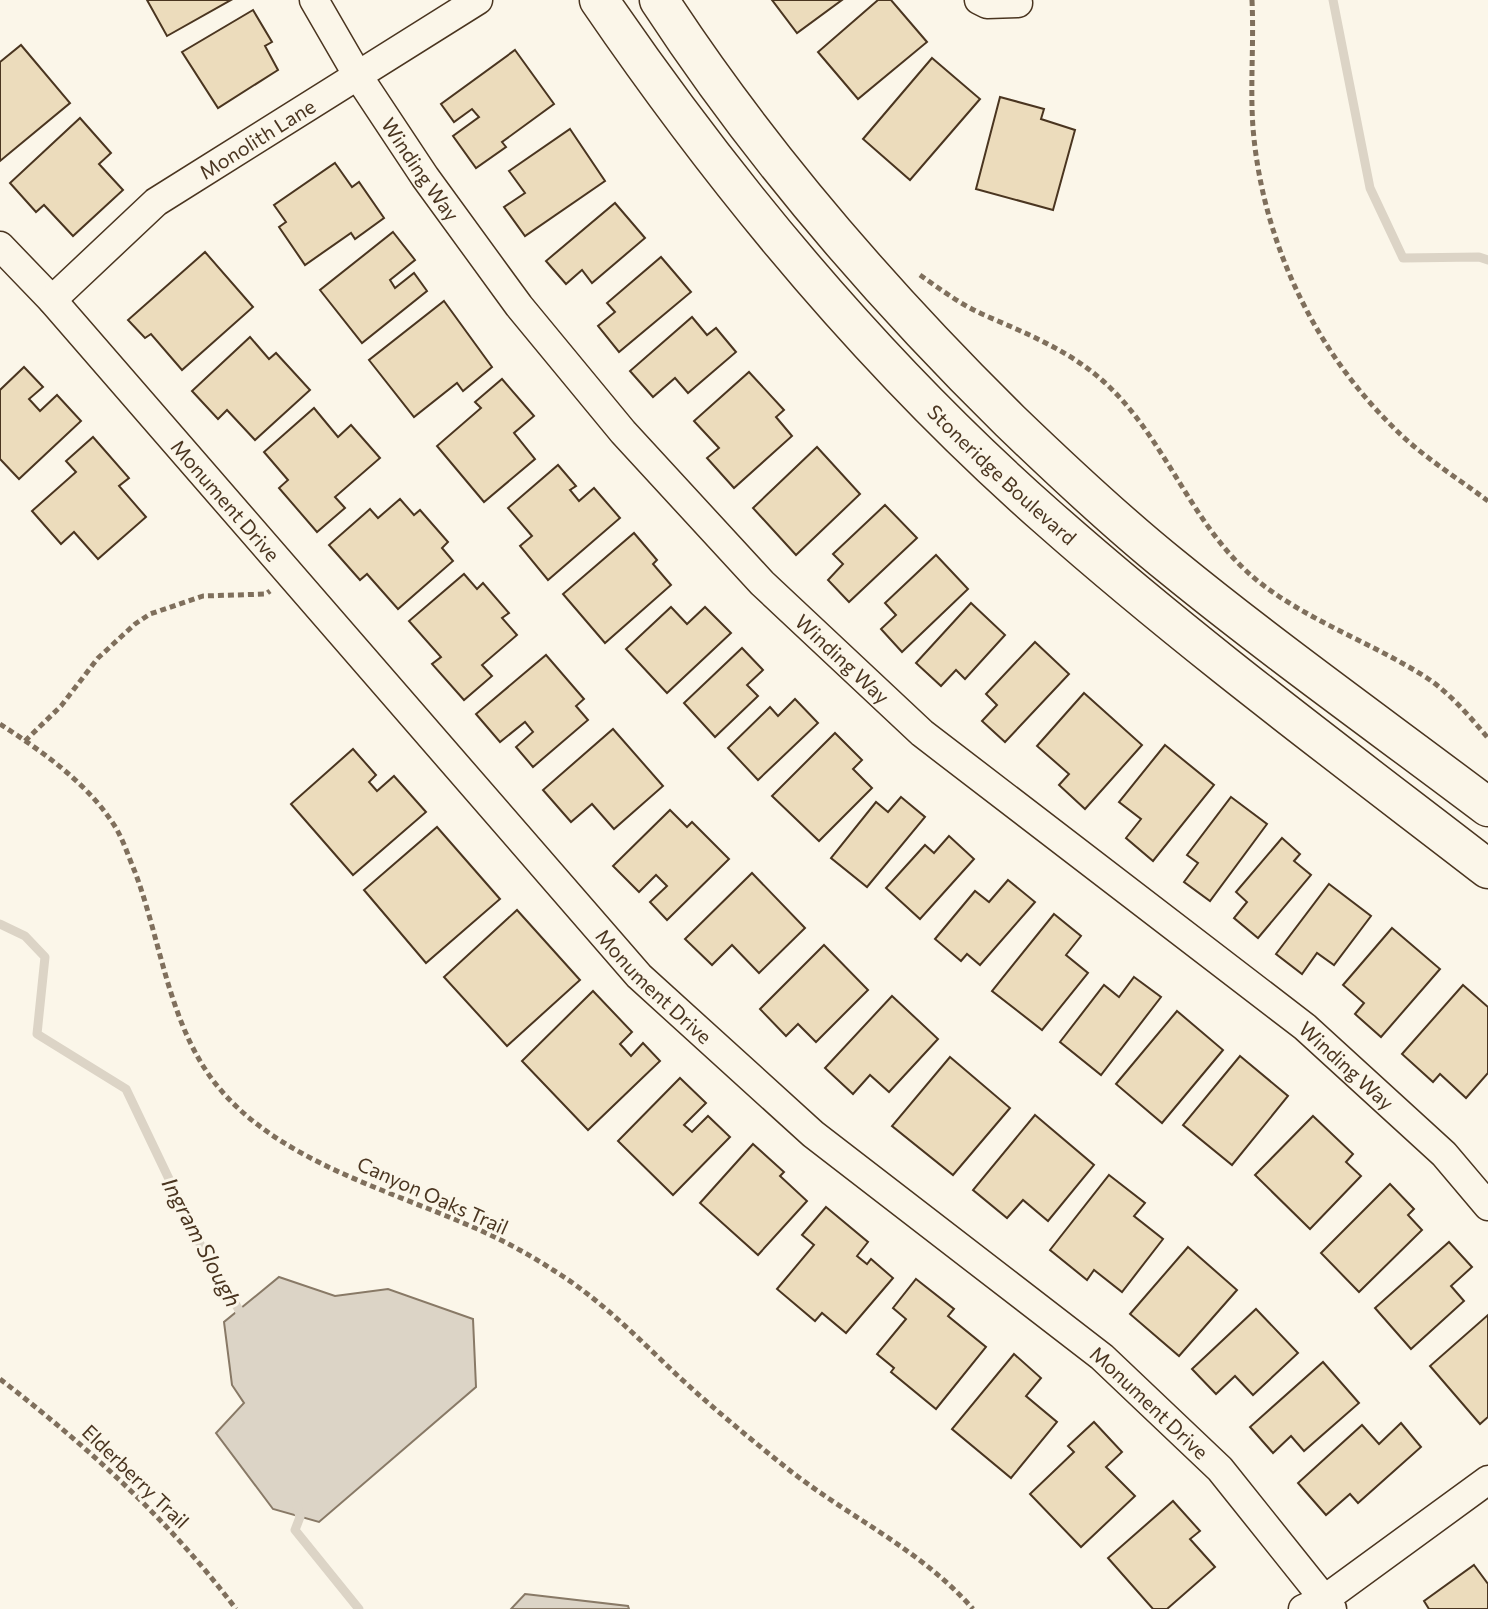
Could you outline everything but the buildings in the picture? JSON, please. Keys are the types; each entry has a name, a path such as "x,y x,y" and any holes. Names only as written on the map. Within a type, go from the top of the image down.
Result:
{"street":[{"name":"Winding Way","path":"314,0 358,76 425,177 519,306 623,432 762,583 922,733 1305,1027 1444,1154 1488,1206"},
{"name":"Monolith Lane","path":"52,300 156,202 478,0"},
{"name":"Stoneridge Boulevard","path":"599,0 692,130 772,230 942,417 1044,515 1147,602 1488,869"},
{"name":"Stoneridge Boulevard","path":"659,0 730,102 884,291 1062,471 1170,566 1488,807"},
{"path":"979,0 987,4 1018,3"},
{"name":"Monument Drive","path":"0,246 52,300 639,976 813,1134 1102,1357 1220,1469 1320,1606"},
{"path":"1320,1606 1488,1480"}],"path":[{"path":"1252,0 1253,129 1266,204 1286,268 1316,328 1392,426 1488,501"},
{"path":"911,269 980,313 1057,347 1104,382 1145,429 1205,522 1240,565 1316,620 1428,679 1459,706 1488,738"},
{"path":"25,741 61,706 98,658 150,614 203,596 266,594 290,574"},
{"name":"Canyon Oaks Trail","path":"0,724 73,778 116,829 141,888 193,1052 220,1089 252,1120 347,1176 473,1227 555,1271 620,1321 687,1384 785,1466 901,1545 939,1575 973,1609"},
{"name":"Elderberry Trail","path":"0,1379 59,1425 159,1516 236,1609"}],"shaded area":[{"path":"279,1277 335,1296 388,1289 473,1319 476,1387 319,1522 273,1509 216,1433 244,1403 232,1385 224,1322"},
{"path":"525,1594 628,1606 629,1609 511,1609"}],"waterway":[{"path":"1333,0 1370,188 1403,258 1479,257 1488,260"},
{"name":"Ingram Slough","path":"0,924 25,936 45,957 37,1034 126,1089 202,1248 242,1319"},
{"name":"Ingram Slough","path":"297,1506 300,1517 295,1530 359,1609"}]}
